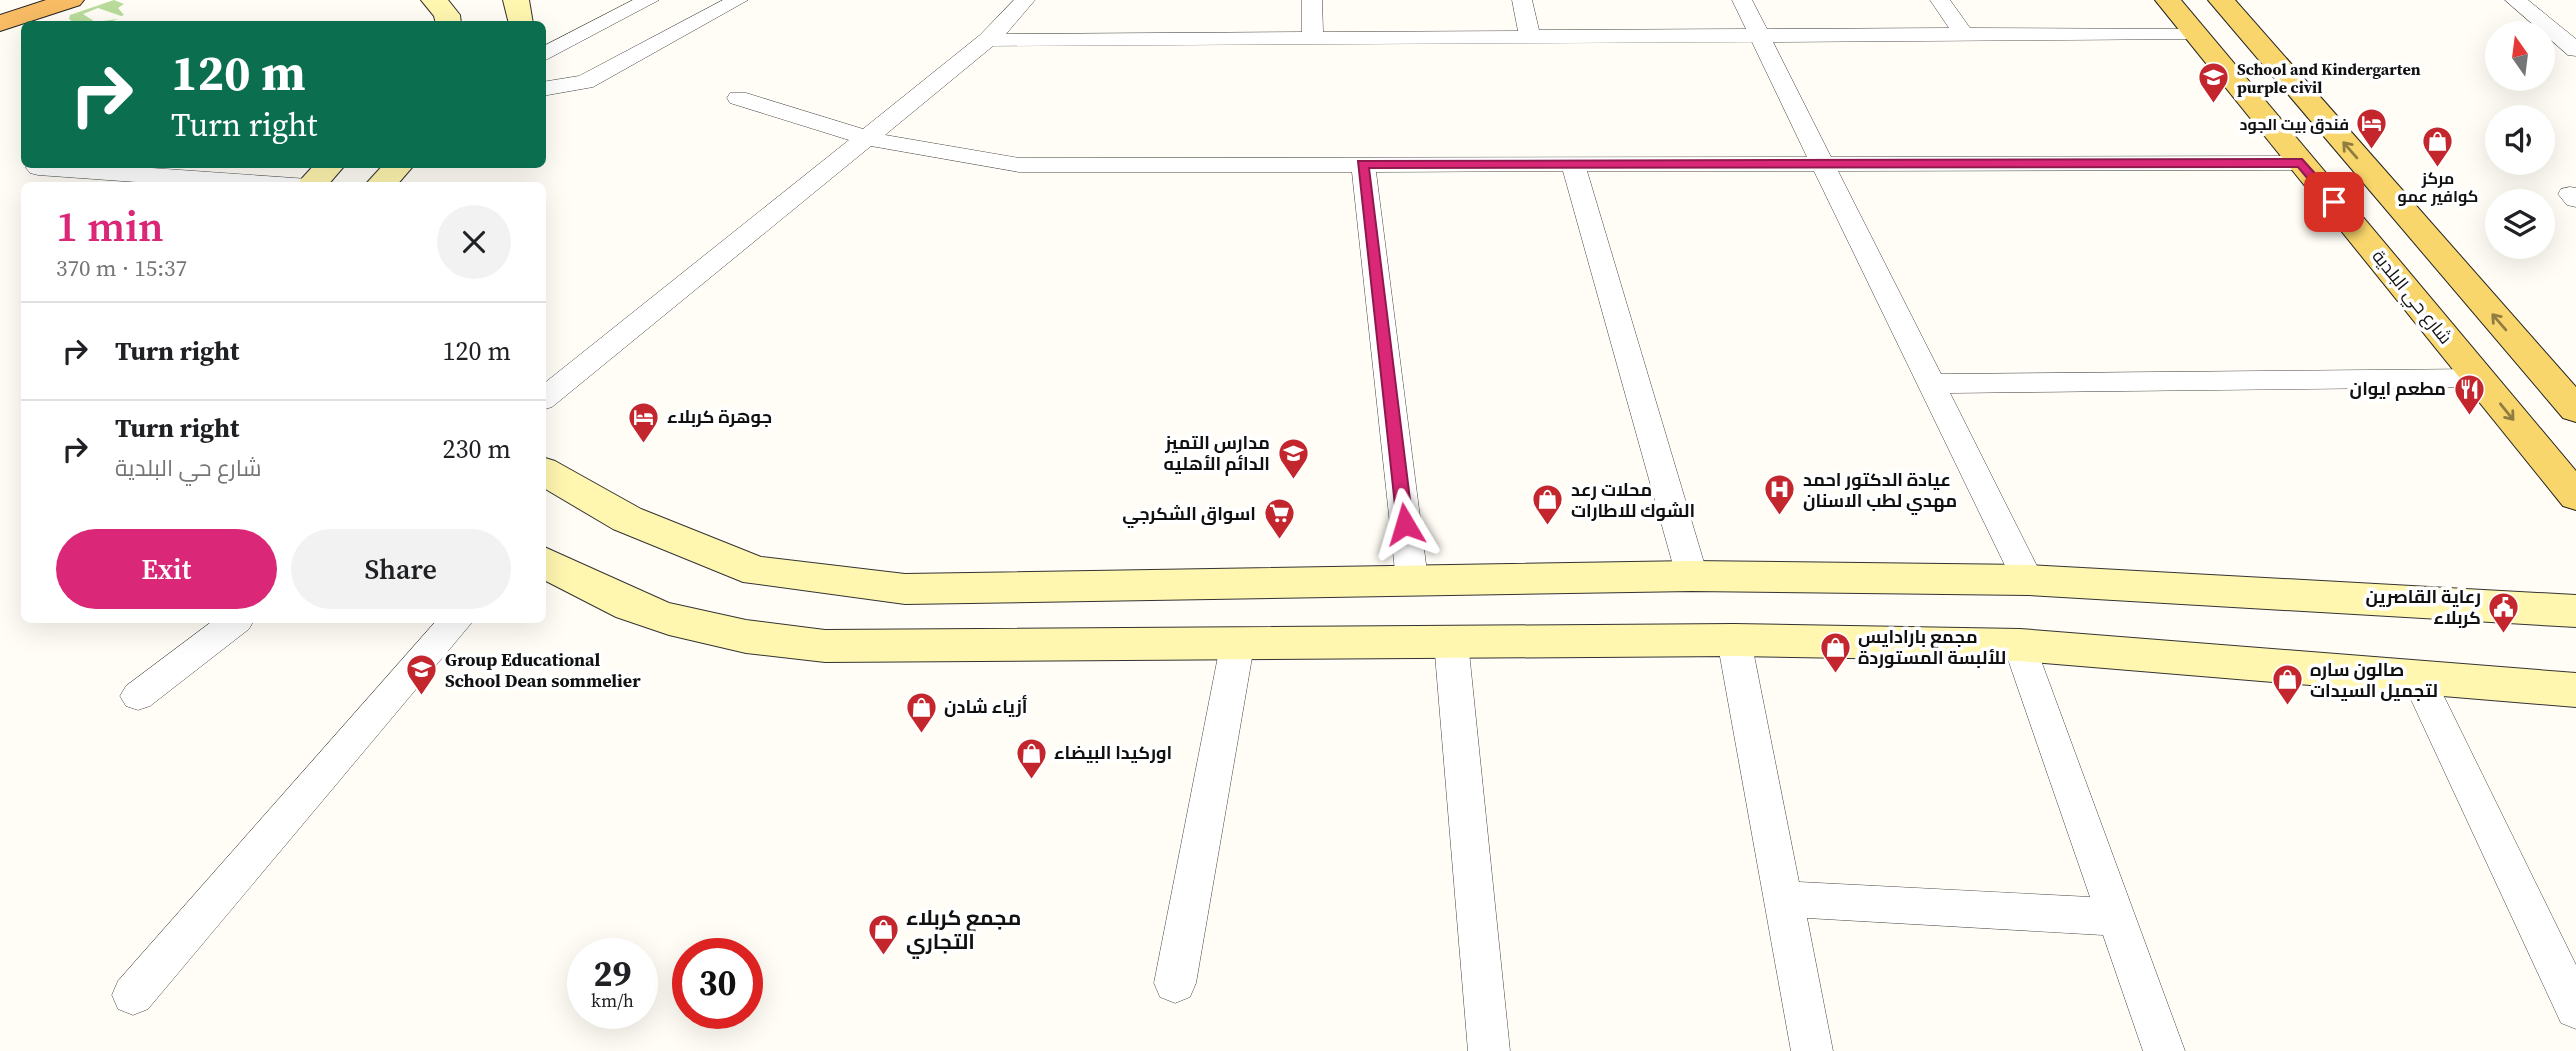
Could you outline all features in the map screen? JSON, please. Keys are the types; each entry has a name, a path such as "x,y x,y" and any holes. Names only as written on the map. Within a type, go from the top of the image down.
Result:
{"highway":[{"path":"0,23 71,0"}],"main road":[{"path":"434,0 447,15 448,21"},
{"name":"شارع حي البلدية","path":"2168,0 2576,496"},
{"path":"2221,0 2576,410"},
{"path":"313,182 328,168"},
{"path":"383,182 397,168"},
{"path":"546,472 627,519 757,571 905,589 1692,576 2028,580 2576,611"},
{"path":"546,563 641,610 713,631 790,644 852,648 1734,640 2020,645 2576,690"}],"street":[{"path":"546,54 649,0"},
{"path":"546,88 585,82 738,0"},
{"path":"546,397 869,139 988,40 1025,0"},
{"path":"1312,0 1313,38"},
{"path":"1522,0 1531,37"},
{"path":"1742,0 2028,580"},
{"path":"1940,0 1964,34"},
{"path":"2515,0 2576,50"},
{"path":"988,40 2195,33"},
{"path":"738,98 869,139 1019,165 2302,163"},
{"path":"1363,164 1412,580"},
{"path":"1573,164 1692,576"},
{"path":"38,168 249,182"},
{"path":"1932,384 2479,378"},
{"path":"138,696 232,623"},
{"path":"133,995 454,623"},
{"path":"1734,640 1812,1051"},
{"path":"1451,642 1489,1051"},
{"path":"2020,645 2164,1051"},
{"path":"1175,983 1237,646"},
{"path":"2418,678 2576,1009"},
{"path":"1783,899 2117,918"}],"green space":[{"path":"114,0 124,4 118,8 124,15 121,16 98,8 83,14 94,21 72,21 69,19 70,15"}],"place":[{"name":"School and Kindergarten purple civil","path":"2214,105"},
{"name":"فندق بيت الجود","path":"2372,151"},
{"name":"مركز كوافير عمو","path":"2438,168"},
{"name":"مطعم ايوان","path":"2469,416"},
{"name":"جوهرة كربلاء","path":"644,444"},
{"name":"مدارس التميز الدائم الأهليه","path":"1293,480"},
{"name":"عيادة الدكتور احمد مهدي لطب الاسنان","path":"1780,517"},
{"name":"محلات رعد الشوك للاطارات","path":"1548,527"},
{"name":"اسواق الشكرجي","path":"1279,541"},
{"name":"رعاية القاصرين كربلاء","path":"2504,634"},
{"name":"مجمع بارادايس للألبسة المستوردة","path":"1835,674"},
{"name":"Group Educational School Dean sommelier","path":"422,697"},
{"name":"صالون ساره لتجميل السيدات","path":"2287,707"},
{"name":"أزياء شادن","path":"921,734"},
{"name":"اوركيدا البيضاء","path":"1031,780"},
{"name":"مجمع كربلاء التجاري","path":"883,957"}],"route":[{"path":"1405,524 1363,164 2302,163 2334,202"}]}
